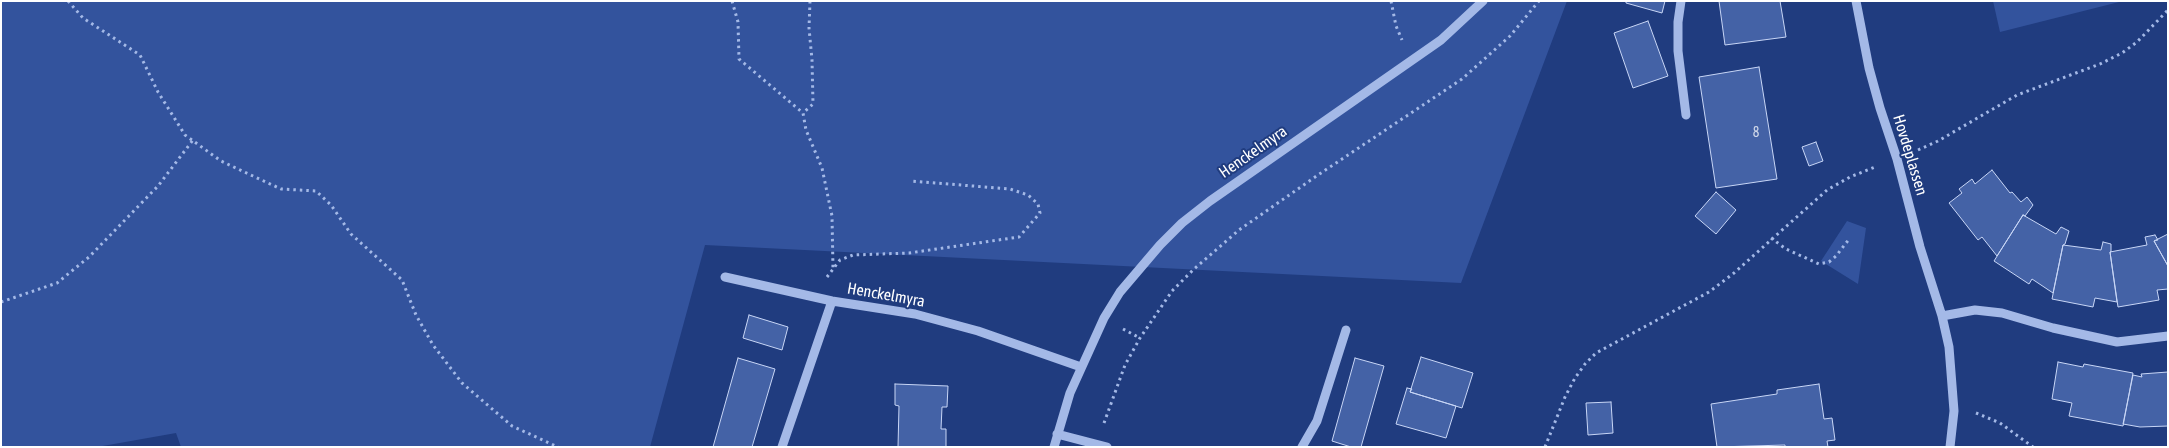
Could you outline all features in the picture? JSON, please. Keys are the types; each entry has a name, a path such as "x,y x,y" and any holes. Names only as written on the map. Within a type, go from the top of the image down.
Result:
{"street":[{"name":"Henckelmyra","path":"1054,447 1081,367 1104,318 1120,292 1140,266 1182,223 1240,179 1419,57 1441,40 1483,1"},
{"path":"1681,1 1678,22 1678,51 1686,115"},
{"name":"Hovdeplassen","path":"1856,1 1871,76 1897,159 1920,247 1942,316 1949,347 1954,411 1950,447"},
{"path":"724,277 832,302"},
{"name":"Henckelmyra","path":"782,447 832,302 915,314 978,331 1081,367"},
{"path":"1942,316 1975,310 2002,313 2053,328 2117,342 2168,336"},
{"path":"1302,447 1317,421 1346,330"},
{"path":"1057,434 1107,447"}],"path":[{"path":"68,1 83,18 140,55 158,92 185,134 221,161 281,188 316,191 331,205 352,234 402,280 416,314 433,345 462,383 512,426 558,447"},
{"path":"732,1 738,22 739,59 803,113 806,130 822,168 832,216 833,269"},
{"path":"803,113 813,104 809,28 810,1"},
{"path":"1391,1 1400,38 1419,57"},
{"path":"1112,397 1125,365 1140,338 1172,291 1215,250 1318,175 1462,79 1510,36 1539,1"},
{"path":"1546,447 1565,397 1575,378 1584,364 1596,353 1709,292 1734,273 1827,190 1850,177 1938,141 2017,95 2100,64 2122,53 2137,42 2168,10"},
{"path":"1,302 57,283 89,257 158,186 193,140"},
{"path":"827,278 840,260 853,255 909,253 1019,237 1040,214 1038,204 1028,194 1010,189 911,181"},
{"path":"1771,238 1786,249 1819,264 1828,262 1836,256 1850,238"},
{"path":"1121,328 1140,338"},
{"path":"1954,411 1980,414 2000,422 2033,447"}],"shaded area":[{"path":"1,1 1567,1 1461,283 705,245 650,447 181,447 176,433 97,447 1,447"},
{"path":"1993,1 2123,1 2000,32"},
{"path":"1847,221 1866,228 1858,284 1821,261"}],"building":[{"path":"1626,1 1665,1 1662,13 1626,3"},
{"path":"1719,1 1780,1 1786,37 1725,45"},
{"path":"1648,21 1668,76 1633,88 1614,33"},
{"path":"1759,67 1777,179 1716,188 1699,77"},
{"path":"1816,142 1823,161 1809,166 1802,147"},
{"path":"1992,170 2010,193 2012,192 2021,202 2027,197 2033,205 2025,216 2023,215 1997,256 1982,237 1978,240 1949,203 1962,193 1959,189 1972,179 1975,184"},
{"path":"1716,192 1736,210 1716,234 1695,216"},
{"path":"2023,215 2056,234 2061,227 2069,231 2063,245 2053,293 2032,279 2029,284 1994,261"},
{"path":"2168,234 2168,266 2154,241"},
{"path":"2155,235 2158,240 2154,241 2168,266 2168,289 2157,290 2159,300 2118,307 2110,252 2147,245 2145,237"},
{"path":"2103,242 2111,244 2110,252 2117,302 2095,298 2093,307 2052,299 2063,245 2101,250"},
{"path":"749,315 788,327 782,350 743,338"},
{"path":"1421,357 1473,373 1462,408 1410,392"},
{"path":"738,358 775,369 752,447 713,447"},
{"path":"1355,358 1384,366 1361,447 1351,447 1332,441"},
{"path":"2058,362 2083,367 2084,364 2133,373 2123,426 2069,416 2072,403 2052,399"},
{"path":"2168,372 2168,426 2140,427 2123,424 2133,375 2142,377 2141,374"},
{"path":"895,384 948,386 947,407 942,407 941,429 946,429 946,447 898,447 899,406 895,405"},
{"path":"1819,384 1824,419 1832,418 1835,440 1827,441 1828,447 1785,447 1785,445 1717,447 1711,404 1777,394 1777,390"},
{"path":"1407,388 1412,389 1410,392 1456,406 1446,438 1396,424"},
{"path":"1611,402 1613,433 1588,435 1586,403"}]}
